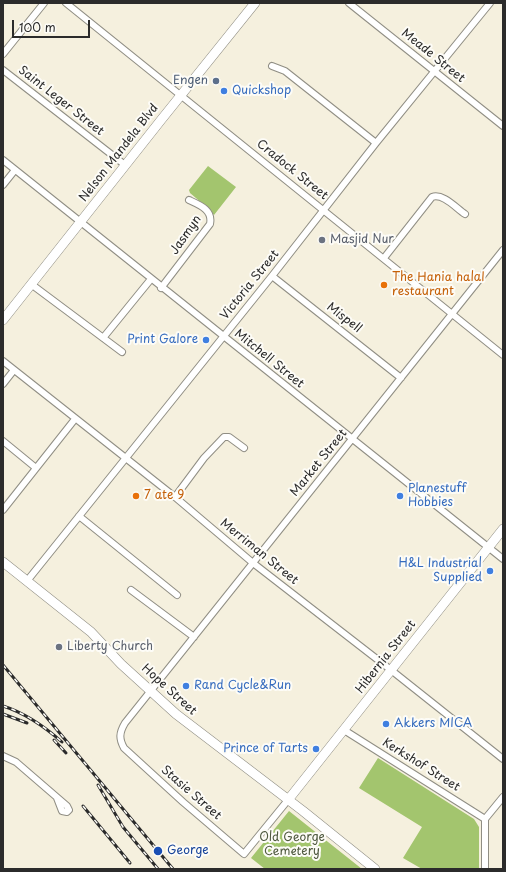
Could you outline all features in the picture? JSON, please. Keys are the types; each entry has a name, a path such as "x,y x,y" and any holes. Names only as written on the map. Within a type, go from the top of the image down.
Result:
{"street":[{"path":"3,54 44,3"},
{"name":"Cradock Street","path":"66,3 181,94 503,355"},
{"name":"Nelson Mandela Blvd","path":"3,320 56,254 80,221 255,3"},
{"name":"Meade Street","path":"349,3 503,126"},
{"name":"Victoria Street","path":"27,581 272,276 376,143 490,3"},
{"path":"272,66 285,71 376,143"},
{"name":"Saint Leger Street","path":"3,70 125,165"},
{"name":"Mitchell Street","path":"3,160 161,288 503,559"},
{"path":"3,186 15,170"},
{"path":"384,258 432,197 441,196 465,214"},
{"name":"Jasmyn","path":"161,288 210,224 211,216 208,211 189,200"},
{"name":"Market Street","path":"151,691 503,250"},
{"name":"Mispell","path":"272,276 401,378"},
{"path":"103,338 151,279"},
{"path":"31,284 122,352"},
{"name":"Merriman Street","path":"3,361 175,497 253,563 391,670 503,760"},
{"path":"3,384 14,370"},
{"path":"3,510 75,419"},
{"path":"175,497 204,458 224,437 229,437 244,448"},
{"path":"3,440 36,468"},
{"path":"79,516 177,596"},
{"name":"Hibernia Street","path":"288,800 503,529"},
{"name":"Hope Street","path":"3,562 91,632 122,664 176,714 288,800 374,869"},
{"path":"131,590 194,637"},
{"name":"Stasie Street","path":"151,691 125,723 121,730 120,741 124,748 244,854 288,800"},
{"name":"Kerkshof Street","path":"344,730 485,818"},
{"path":"3,756 16,762 56,798"},
{"path":"485,869 485,818 503,797"}],"green space":[{"path":"208,166 236,187 214,215 190,193 189,190"},
{"path":"378,758 474,819 479,827 479,869 422,869 403,858 422,827 359,788"},
{"name":"Old George Cemetery","path":"289,811 362,869 265,869 251,858"}],"railway":[{"path":"3,665 173,869"},
{"path":"3,706 19,712 34,721 62,742"},
{"path":"3,714 27,723"},
{"path":"54,740 66,753"},
{"path":"98,785 123,827 158,869"},
{"path":"83,806 130,863"}],"place":[{"name":"Engen","path":"216,81"},
{"name":"Quickshop","path":"224,91"},
{"name":"Masjid Nur","path":"322,240"},
{"name":"The Hania halal restaurant","path":"384,285"},
{"name":"Print Galore","path":"206,340"},
{"name":"7 ate 9","path":"136,496"},
{"name":"Planestuff Hobbies","path":"400,496"},
{"name":"H&L Industrial Supplied","path":"490,571"},
{"name":"Liberty Church","path":"59,647"},
{"name":"Rand Cycle&Run","path":"186,686"},
{"name":"Akkers MICA","path":"386,724"},
{"name":"Prince of Tarts","path":"316,749"},
{"name":"George","path":"158,851"}]}
